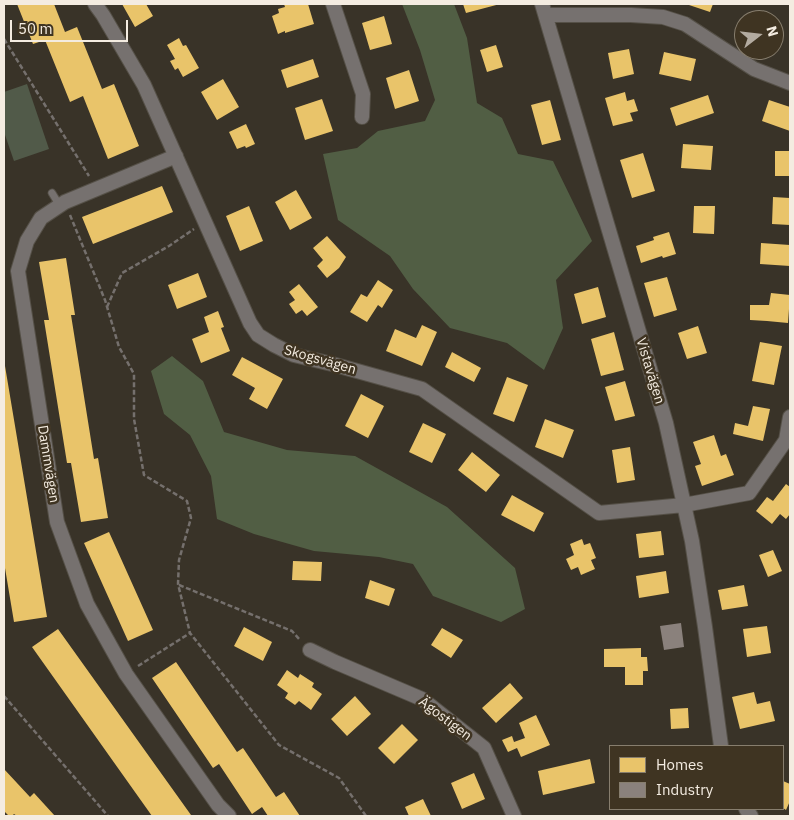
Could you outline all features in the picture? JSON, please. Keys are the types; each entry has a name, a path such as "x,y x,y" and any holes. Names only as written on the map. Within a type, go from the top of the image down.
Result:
{"street":[{"name":"Skogsvägen","path":"94,4 103,15 144,85 250,323 258,335 274,346 294,355 422,389 599,514 684,505 749,493 788,440"},
{"path":"333,4 363,94 362,117"},
{"path":"544,10 663,17 686,24 754,69 790,83"},
{"name":"Vistavägen","path":"544,10 666,423 692,541 720,745"},
{"name":"Dammvägen","path":"176,156 62,204 41,218 27,241 18,271 57,522 86,604 126,674 218,805 229,816"},
{"path":"788,440 790,417"},
{"name":"Ägostigen","path":"310,650 422,699 484,748 514,816"}],"lane":[{"path":"52,193 62,204"}],"path":[{"path":"4,39 97,189"},
{"path":"62,204 107,307 119,348 134,374 134,419 144,475 187,501 191,518 179,560 178,584 190,633 279,745 339,778 366,816"},
{"path":"107,307 122,273 168,246 205,221"},
{"path":"178,584 292,632 310,650"},
{"path":"126,674 190,633"},
{"path":"4,696 108,816"}],"green space":[{"path":"402,4 454,4 467,38 477,103 502,118 518,154 553,161 592,241 556,280 563,328 544,370 507,343 450,328 413,289 390,256 338,220 323,154 357,148 378,131 425,121 435,100 420,50"},
{"path":"27,84 49,149 14,161 4,132 4,92"},
{"path":"172,356 203,381 224,432 287,450 355,456 447,507 515,568 525,609 501,622 433,596 413,564 379,557 314,551 254,534 217,519 211,476 190,435 164,414 151,371"}],"building: Homes":[{"path":"17,4 54,4 65,32 77,27 102,89 114,84 139,146 108,159 83,96 70,102 45,40 33,44"},
{"path":"122,4 146,4 153,16 135,27"},
{"path":"284,4 308,4 314,24 278,34 272,16 279,13 278,9 285,7"},
{"path":"463,4 500,4 466,13"},
{"path":"686,4 713,4 710,12"},
{"path":"384,16 392,44 370,50 362,23"},
{"path":"179,38 183,46 186,45 199,68 183,77 178,68 175,70 170,61 175,59 167,45"},
{"path":"496,45 503,67 487,72 480,50"},
{"path":"629,49 634,74 613,79 608,53"},
{"path":"664,52 696,59 691,81 659,74"},
{"path":"313,59 319,77 287,88 281,70"},
{"path":"409,70 419,101 395,109 386,78"},
{"path":"223,79 239,107 217,120 201,92"},
{"path":"625,92 627,101 634,99 638,111 630,113 633,121 613,126 605,98"},
{"path":"708,95 714,113 676,126 670,108"},
{"path":"322,99 333,131 305,140 295,108"},
{"path":"550,100 561,140 542,145 531,105"},
{"path":"769,100 790,107 790,131 762,121"},
{"path":"246,124 255,144 237,149 229,132"},
{"path":"683,144 713,146 711,170 681,168"},
{"path":"775,151 790,151 790,176 775,176"},
{"path":"643,153 655,191 632,198 620,160"},
{"path":"162,186 173,212 93,244 82,217"},
{"path":"296,190 312,218 290,230 275,202"},
{"path":"773,197 790,198 790,225 772,224"},
{"path":"249,206 263,241 240,251 226,216"},
{"path":"694,206 715,206 714,234 693,233"},
{"path":"669,232 676,254 663,258 662,256 641,263 636,246 654,240 653,237"},
{"path":"327,236 346,257 339,268 327,278 317,266 323,260 313,248"},
{"path":"761,243 790,245 790,266 760,264"},
{"path":"66,258 75,315 71,315 94,459 98,458 108,518 81,522 71,463 67,463 44,320 49,320 39,262"},
{"path":"198,273 207,297 177,309 168,285"},
{"path":"667,277 677,310 654,317 644,283"},
{"path":"378,280 393,290 382,308 378,305 367,322 350,312 361,294 367,297"},
{"path":"299,284 318,307 307,316 302,310 296,314 289,304 295,300 289,292"},
{"path":"598,287 606,317 582,324 574,294"},
{"path":"771,293 790,295 788,323 750,320 750,305 769,305"},
{"path":"218,311 224,327 221,328 230,351 201,363 192,339 209,332 204,317"},
{"path":"422,325 437,332 422,366 386,351 395,329 416,338"},
{"path":"698,326 707,353 687,359 678,333"},
{"path":"614,332 624,370 601,376 591,339"},
{"path":"760,342 782,346 774,385 752,381"},
{"path":"452,352 481,368 474,382 445,367"},
{"path":"242,357 283,379 267,409 249,399 255,388 232,375"},
{"path":"4,366 47,617 14,622 4,562"},
{"path":"507,377 528,385 514,422 493,414"},
{"path":"625,381 635,416 615,421 605,387"},
{"path":"361,394 384,406 368,438 345,426"},
{"path":"753,406 770,409 763,441 733,434 735,423 748,426"},
{"path":"545,419 574,430 563,458 535,447"},
{"path":"423,423 446,434 432,463 409,452"},
{"path":"714,435 721,456 726,454 734,475 702,486 695,466 701,464 693,442"},
{"path":"630,447 635,480 617,483 612,450"},
{"path":"472,452 500,475 486,492 458,470"},
{"path":"786,484 790,487 790,514 786,519 780,514 772,524 756,511 767,497 773,501"},
{"path":"512,495 544,513 534,532 501,515"},
{"path":"661,531 664,555 639,558 636,534"},
{"path":"109,532 153,630 128,641 84,543"},
{"path":"582,539 584,545 590,543 596,558 591,560 595,569 581,575 578,567 571,570 566,559 574,555 570,544"},
{"path":"773,550 782,571 768,577 759,555"},
{"path":"293,561 322,562 321,581 292,580"},
{"path":"666,571 669,593 639,598 636,576"},
{"path":"370,580 395,589 389,606 365,598"},
{"path":"744,585 748,606 722,610 718,590"},
{"path":"767,626 771,653 747,657 743,629"},
{"path":"244,627 272,642 263,661 234,646"},
{"path":"442,628 463,640 451,658 431,645"},
{"path":"58,629 190,816 152,816 32,647"},
{"path":"641,648 641,657 647,657 648,671 643,671 643,685 625,685 625,667 604,667 604,649"},
{"path":"176,662 237,752 243,748 276,797 284,792 300,816 268,816 262,807 252,814 219,764 213,768 152,678"},
{"path":"287,670 298,678 300,674 314,683 312,687 322,694 311,710 299,701 295,705 285,698 288,693 277,685"},
{"path":"510,683 523,698 496,723 482,708"},
{"path":"754,692 757,704 770,701 775,721 740,729 732,697"},
{"path":"355,696 371,714 347,736 331,719"},
{"path":"688,708 689,728 671,729 670,709"},
{"path":"536,715 550,745 521,757 517,748 508,752 502,740 512,736 514,742 525,738 519,723"},
{"path":"402,724 418,740 394,764 378,748"},
{"path":"590,759 595,783 543,795 538,771"},
{"path":"4,769 30,797 34,793 55,816 17,816 14,814 9,816 4,811"},
{"path":"474,773 485,799 462,809 451,783"},
{"path":"784,781 790,784 790,801 786,810 784,809"},
{"path":"423,799 431,816 409,816 405,807"}],"building: Industry":[{"path":"681,623 684,647 664,650 660,626"}]}
